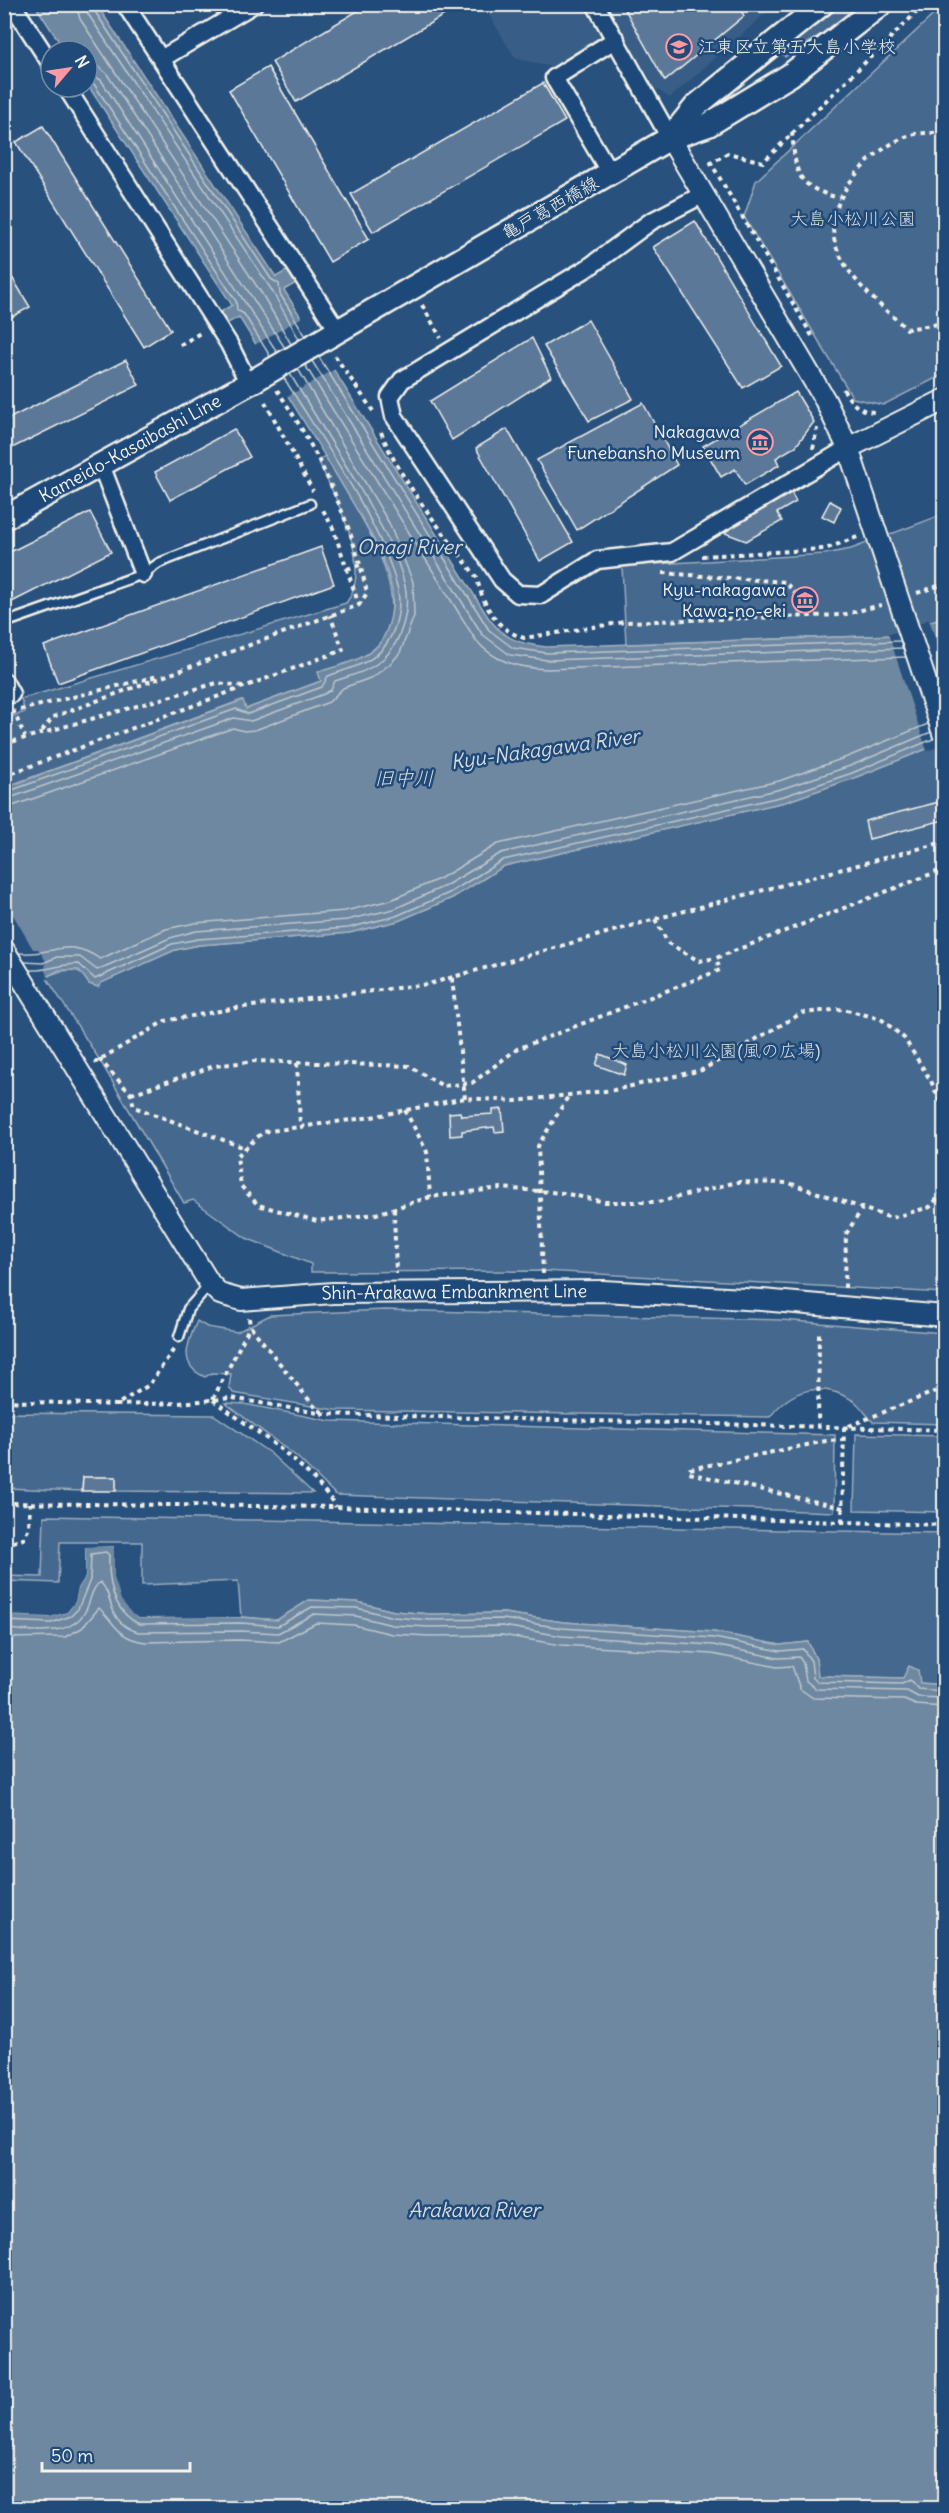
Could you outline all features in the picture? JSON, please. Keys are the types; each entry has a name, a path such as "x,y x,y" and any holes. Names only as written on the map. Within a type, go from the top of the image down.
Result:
{"main road":[{"name":"亀戸葛西橋線","path":"259,383 334,333 670,138 697,105 822,4"},
{"path":"670,138 708,126 790,75 881,4"},
{"name":"Kameido-Kasaibashi Line","path":"4,518 259,383"}],"street":[{"path":"12,4 39,46"},
{"path":"125,4 334,333"},
{"path":"161,59 254,4"},
{"path":"595,4 702,195 825,400 848,448 945,736"},
{"path":"610,173 554,78 615,39"},
{"path":"74,99 223,334 259,383"},
{"path":"702,195 650,222 589,267 402,380 390,397 394,417 502,580 518,594 541,595 597,560 672,552 848,448 945,400"},
{"path":"101,465 143,574"},
{"name":"Shin-Arakawa Embankment Line","path":"4,950 210,1284 220,1294 241,1300 397,1291 614,1292 762,1300 843,1309 945,1316"}],"lane":[{"path":"4,623 143,574 159,563 310,504"},
{"path":"179,1336 188,1309 210,1284"}],"path":[{"path":"817,344 711,163 728,153 763,162 792,132 852,78 925,4"},
{"path":"919,10 945,13"},
{"path":"792,132 796,171 802,182 816,192 839,198"},
{"path":"945,133 922,132 906,136 887,147 864,166 839,198 834,221 835,243 844,265 861,286 907,329 945,323"},
{"path":"428,314 449,351"},
{"path":"180,345 206,329"},
{"path":"42,731 53,717 359,604 367,593 347,524 298,421 259,383"},
{"path":"841,385 853,405 867,412 882,412"},
{"path":"265,402 272,415"},
{"path":"672,552 696,557 825,549 877,536"},
{"path":"359,604 347,570 360,565"},
{"path":"659,572 785,582 795,593 801,617"},
{"path":"908,597 945,584"},
{"path":"625,622 842,615 886,604"},
{"path":"4,776 343,650 330,615"},
{"path":"11,696 20,711 181,670"},
{"path":"4,744 42,731 217,682 248,686"},
{"path":"11,696 25,737"},
{"path":"78,1069 165,1021 236,1008 429,984 655,919 945,842"},
{"path":"655,919 668,943 699,962 716,958 945,869"},
{"path":"131,1094 214,1066 255,1061 409,1066 442,1086 472,1083 517,1049 720,970 716,958"},
{"path":"453,978 465,1098"},
{"path":"945,1110 931,1081 904,1038 880,1019 843,1009 802,1013 702,1070 614,1090 514,1101 465,1098 405,1110 262,1132 237,1156 241,1186 258,1205 317,1221 376,1214 430,1197 501,1188 542,1191 606,1202 658,1202 736,1182 789,1184 891,1218 930,1207 945,1191"},
{"path":"99,1059 131,1094 134,1107 245,1148"},
{"path":"297,1063 300,1125"},
{"path":"542,1292 544,1271 542,1191 538,1146 570,1095"},
{"path":"405,1110 427,1152 430,1197"},
{"path":"394,1209 397,1291"},
{"path":"843,1309 846,1234 862,1209"},
{"path":"249,1318 250,1326 313,1405 324,1414"},
{"path":"212,1400 250,1326"},
{"path":"818,1428 819,1331"},
{"path":"116,1405 135,1396 149,1385 171,1357 179,1336"},
{"path":"844,1428 945,1388"},
{"path":"4,1401 116,1405 232,1398 324,1414 945,1430"},
{"path":"212,1400 308,1472 325,1489 336,1507"},
{"path":"842,1522 844,1428"},
{"path":"843,1508 690,1473 690,1469 826,1441 844,1440"},
{"path":"4,1503 336,1507 945,1525"},
{"path":"4,1545 23,1539 29,1528 30,1503"}],"shaded area":[{"path":"483,5 582,5 605,42 560,69 515,58"},
{"name":"江東区立第五大島小学校","path":"607,5 775,5 670,98 656,89"}],"green space":[{"path":"842,5 868,5 785,57 782,52"},
{"name":"大島小松川公園","path":"944,5 944,374 883,405 853,398 744,217 756,181"},
{"path":"325,456 365,524 388,579 392,606 388,630 374,649 355,660 319,672 321,681 246,709 242,700 5,787 5,719 25,712 21,699 346,603 354,588 356,571 354,552 342,511 318,460"},
{"path":"944,514 944,616 898,635 626,644 622,566 825,554 851,549"},
{"name":"大島小松川公園(風の広場)","path":"944,742 944,1293 544,1271 311,1272 311,1264 246,1238 193,1200 184,1203 99,1059 46,977 68,970 80,972 101,983 175,950 200,945 349,933 398,921 452,898 504,866 785,802 854,778"},
{"path":"385,1310 781,1320 944,1333 944,1424 873,1422 854,1401 830,1391 819,1390 808,1391 788,1399 770,1417 335,1410 233,1393 229,1387 231,1374 212,1373 205,1377 196,1372 188,1360 188,1345 197,1321 207,1327 237,1332 270,1315"},
{"path":"225,1403 244,1404 330,1421 835,1435 834,1512 336,1495 297,1457"},
{"path":"4,1413 214,1415 270,1453 313,1493 116,1491 116,1477 83,1477 82,1491 5,1488"},
{"path":"856,1434 944,1436 944,1512 854,1510"},
{"path":"44,1516 944,1533 944,1685 919,1683 903,1678 818,1676 816,1659 808,1642 780,1645 714,1632 563,1622 504,1613 430,1614 394,1611 357,1602 310,1600 277,1620 241,1617 238,1581 142,1585 142,1542 60,1542 58,1583 5,1581 5,1576 42,1577"}],"water":[{"name":"旧中川","path":"35,5 97,5 276,277 288,270 296,283 284,290 486,614 504,634 519,642 546,647 898,635 944,616 944,742 854,778 785,802 504,866 452,898 398,921 349,933 199,945 175,950 101,983 98,987 89,984 79,970 59,970 46,977 5,974 4,788 243,700 246,709 321,681 318,672 353,661 376,647 387,629 392,603 392,591 384,564 358,512 239,317 226,324 219,313 232,305 97,99 99,99 99,39 57,39"},
{"name":"Arakawa River","path":"85,1546 115,1546 116,1576 121,1595 131,1612 139,1618 241,1617 277,1620 309,1600 357,1602 394,1611 430,1614 504,1613 563,1622 714,1632 780,1645 808,1642 816,1659 818,1676 903,1678 909,1666 918,1670 920,1683 944,1685 944,2508 5,2508 5,1615 50,1617 67,1612 75,1602 78,1588 85,1577"}],"pier":[{"path":"304,316 337,368 285,398 253,346"},
{"path":"929,619 944,665 944,745 927,751 888,633 898,632"},
{"path":"5,901 33,949 38,949 46,961 45,971 49,979 4,977"},
{"path":"85,1543 117,1545 117,1576 124,1599 140,1615 241,1614 241,1617 139,1618 132,1614 121,1600 114,1577 114,1546 85,1547 85,1577 78,1588 75,1602 67,1612 50,1617 5,1615 4,1612 50,1614 65,1609 72,1600 75,1587 82,1577 82,1546"}],"building":[{"path":"369,4 463,4 296,102 272,62"},
{"name":"江東区立第五大島小学校","path":"622,4 738,4 744,16 665,81"},
{"path":"268,67 369,239 330,262 229,90"},
{"path":"543,83 565,121 373,232 351,194"},
{"path":"43,126 171,330 144,347 16,142"},
{"path":"695,221 781,366 743,388 653,247"},
{"path":"4,264 30,307 10,318 4,309"},
{"path":"588,320 633,399 589,421 544,346"},
{"path":"532,338 551,377 452,440 430,401"},
{"path":"126,360 139,385 4,452 4,421"},
{"path":"796,392 814,422 796,446 776,458 779,465 745,485 735,469 721,477 703,446"},
{"path":"643,403 677,465 577,530 537,460"},
{"path":"234,429 250,457 170,500 155,472"},
{"path":"507,429 573,542 540,561 476,448"},
{"path":"790,490 796,502 777,513 782,521 746,541 725,533 733,522"},
{"path":"830,501 841,507 834,522 822,516"},
{"path":"90,512 111,552 4,606 4,555"},
{"path":"321,547 334,584 58,683 44,646"},
{"path":"939,802 944,820 869,839 865,821"},
{"path":"600,1054 627,1065 624,1075 596,1065"},
{"path":"502,1109 504,1131 495,1132 494,1127 462,1131 462,1135 450,1136 449,1113 460,1112 461,1116 493,1114 493,1110"},
{"path":"83,1477 116,1477 116,1491 82,1491"}],"place":[{"name":"江東区立第五大島小学校","path":"679,47"},
{"name":"Nakagawa Funebansho Museum","path":"760,442"},
{"name":"Kyu-nakagawa Kawa-no-eki","path":"805,600"}],"water label":[{"name":"Onagi River","path":"409,547"},
{"name":"Kyu-Nakagawa River","path":"545,749"}]}
